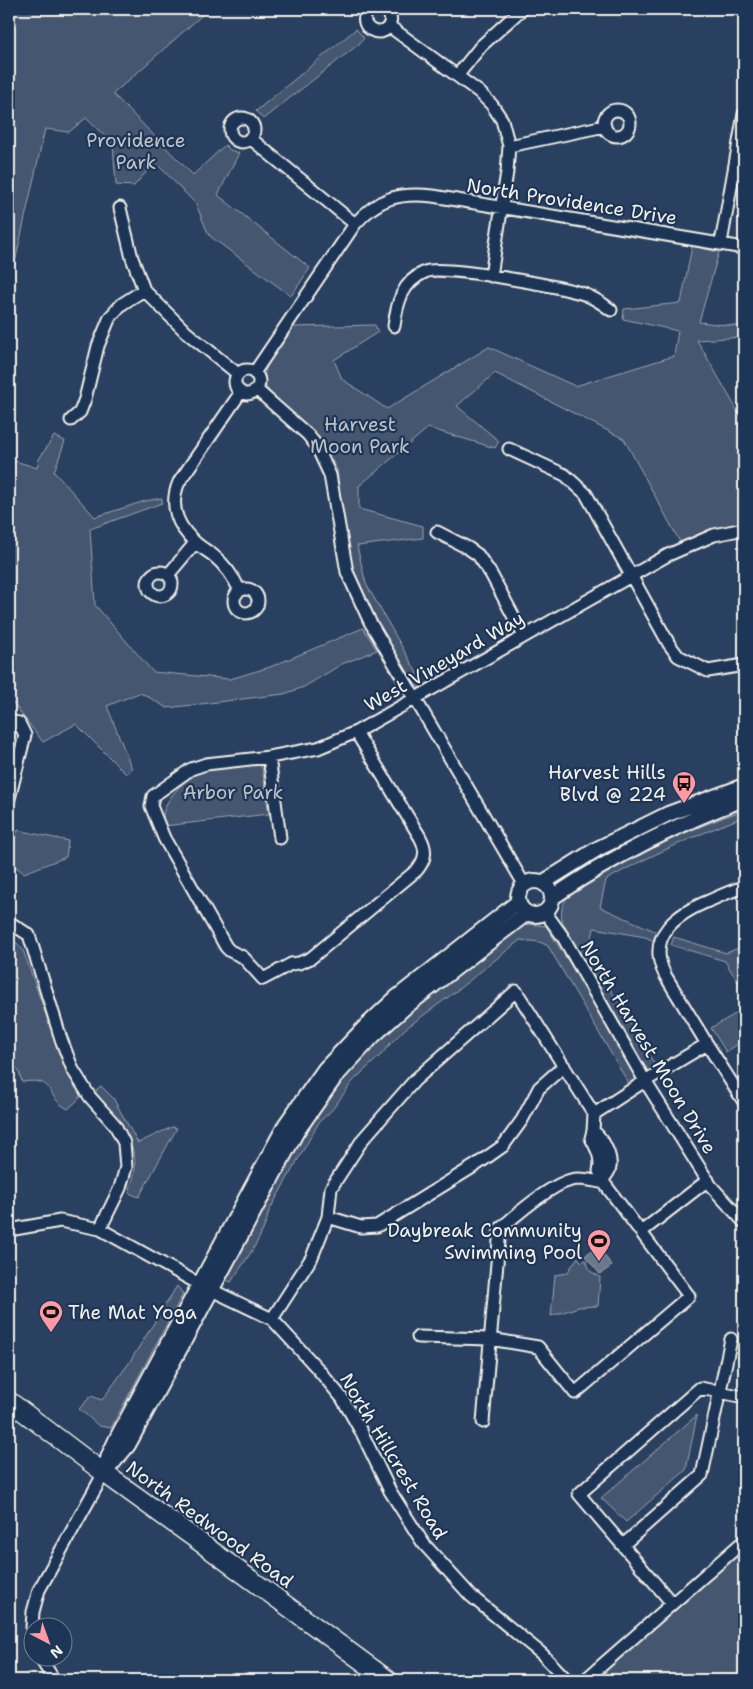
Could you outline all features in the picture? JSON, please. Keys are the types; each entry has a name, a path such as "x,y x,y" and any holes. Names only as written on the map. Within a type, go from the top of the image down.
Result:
{"main road":[{"name":"North Redwood Road","path":"9,1401 104,1473 388,1680"}],"street":[{"path":"370,9 365,19 367,27 378,32 383,31 389,26 390,18 385,9"},
{"path":"457,76 482,46 522,9"},
{"path":"389,26 479,92 492,105 502,120 509,146 507,172 491,276"},
{"path":"722,243 744,114"},
{"path":"509,146 605,126"},
{"path":"250,138 355,224 254,373"},
{"name":"North Providence Drive","path":"355,224 376,205 394,197 419,195 744,248"},
{"path":"120,208 132,258 144,290 186,332 238,374"},
{"path":"394,326 397,305 402,293 409,283 427,271 454,270 585,294 597,299 611,310"},
{"path":"71,420 80,412 85,399 98,346 110,317 122,304 144,290"},
{"path":"248,370 254,373 258,382 256,389 251,393 241,392 235,384 238,374 248,370"},
{"path":"256,389 316,445 330,475 346,572 370,622 524,884"},
{"path":"240,591 233,577 215,557 195,543 181,525 174,497 180,482 241,392"},
{"path":"509,449 565,475 586,494 678,656 708,671 744,664"},
{"name":"West Vineyard Way","path":"356,732 420,837 425,848 425,858 417,870 311,958 291,964 263,979 243,957 226,947 164,838 151,806 153,796 191,769 206,764 269,757 318,748 356,732 631,576 700,540 744,528"},
{"path":"437,532 478,555 524,636"},
{"path":"168,575 195,543"},
{"path":"9,721 19,723 25,735 9,799"},
{"path":"269,757 280,838"},
{"path":"544,882 597,849 668,814 744,786"},
{"path":"553,897 601,867 662,835 744,799"},
{"path":"537,880 544,882 552,891 551,906 539,915 522,908 518,896 524,884 537,880"},
{"path":"744,887 706,902 683,914 668,926 663,934 659,950 663,970 744,1102"},
{"path":"33,1616 39,1590 104,1473 128,1445 286,1124 325,1069 396,998 522,908"},
{"name":"North Harvest Moon Drive","path":"545,912 563,937 645,1081 708,1180 744,1222"},
{"path":"9,922 29,935 61,1039 73,1070 90,1098 115,1125 124,1143 126,1166 120,1188 100,1229"},
{"path":"272,1320 312,1257 328,1217 331,1188 362,1139 416,1080 516,991 594,1114 591,1138 600,1157 599,1171 604,1180 689,1296 575,1392 538,1348 490,1339 418,1337"},
{"path":"594,1114 707,1044"},
{"path":"328,1217 360,1227 377,1226 476,1165 502,1146 522,1120 540,1088 564,1066"},
{"path":"483,1422 500,1229 556,1186 576,1179 604,1180"},
{"path":"641,1232 708,1180"},
{"name":"North Hillcrest Road","path":"9,1230 60,1221 100,1229 205,1287 272,1320 342,1398 362,1433 390,1491 423,1543 471,1596 542,1654 567,1680"},
{"path":"623,1545 702,1475 731,1339"},
{"path":"670,1601 579,1494 700,1388 744,1397"},
{"path":"585,1680 744,1541"},
{"path":"45,1666 54,1680"}],"green space":[{"name":"Providence Park","path":"9,9 209,9 113,94 193,175 225,145 230,150 239,153 218,195 310,268 291,296 211,237 196,204 155,162 134,186 116,185 113,144 86,118 69,132 45,129 9,289"},
{"path":"356,29 364,38 359,44 263,119 256,111"},
{"name":"Harvest Moon Park","path":"692,246 719,252 699,322 744,327 744,337 697,340 744,422 744,522 715,528 680,542 624,439 495,373 457,406 499,441 495,448 428,428 359,486 359,509 423,526 423,538 357,546 366,584 425,687 416,686 361,594 347,547 337,470 316,436 273,396 266,387 264,376 268,362 294,327 375,325 378,332 334,360 342,379 387,409 489,347 575,386 674,356 678,331 623,319 624,309 681,303"},
{"path":"54,436 65,441 54,472 95,517 145,501 162,498 162,503 90,529 95,605 153,672 230,679 270,667 363,628 377,650 342,664 304,687 284,694 167,708 139,693 107,706 132,769 126,774 76,724 43,742 9,698 9,459 37,468 39,459"},
{"name":"Arbor Park","path":"258,763 262,768 269,814 164,826 164,809 173,794 191,777 211,769"},
{"path":"744,810 744,822 738,819 704,833 654,855 606,880 600,907 657,932 654,941 645,937 594,928 589,952 656,1067 649,1073 564,925 561,914 562,909 566,899 579,887 580,889 582,888 582,885 622,863 682,835"},
{"path":"18,830 68,841 66,857 24,873 9,862 9,850"},
{"path":"526,924 546,926 638,1072 636,1080 629,1084 548,946 540,942 520,940 405,1029 353,1081 332,1110 319,1122 269,1211 263,1230 248,1257 231,1282 223,1279 306,1125 338,1080 394,1024"},
{"path":"9,934 23,950 51,1029 80,1095 79,1099 68,1109 55,1099 46,1085 41,1082 22,1082 13,1062 9,1064"},
{"path":"674,937 726,953 744,946 744,992 725,961 671,945"},
{"path":"744,1009 744,1040 726,1052 711,1028"},
{"path":"101,1086 113,1098 138,1143 172,1127 177,1128 139,1197 129,1193 135,1166 131,1145 122,1127 95,1094"},
{"path":"578,1257 581,1262 586,1260 590,1271 600,1277 598,1306 579,1307 551,1316 555,1275 567,1273"},
{"path":"177,1286 183,1294 111,1428 99,1426 79,1409 91,1396 102,1400 129,1363"},
{"path":"697,1415 686,1470 626,1522 601,1498"},
{"path":"744,1549 744,1680 595,1680"}],"shaded area":[{"name":"Daybreak Community Swimming Pool","path":"597,1245 612,1266 600,1274 585,1256"}],"place":[{"name":"Harvest Hills Blvd @ 224","path":"684,804"},
{"name":"Daybreak Community Swimming Pool","path":"599,1262"},
{"name":"The Mat Yoga","path":"51,1333"}]}
